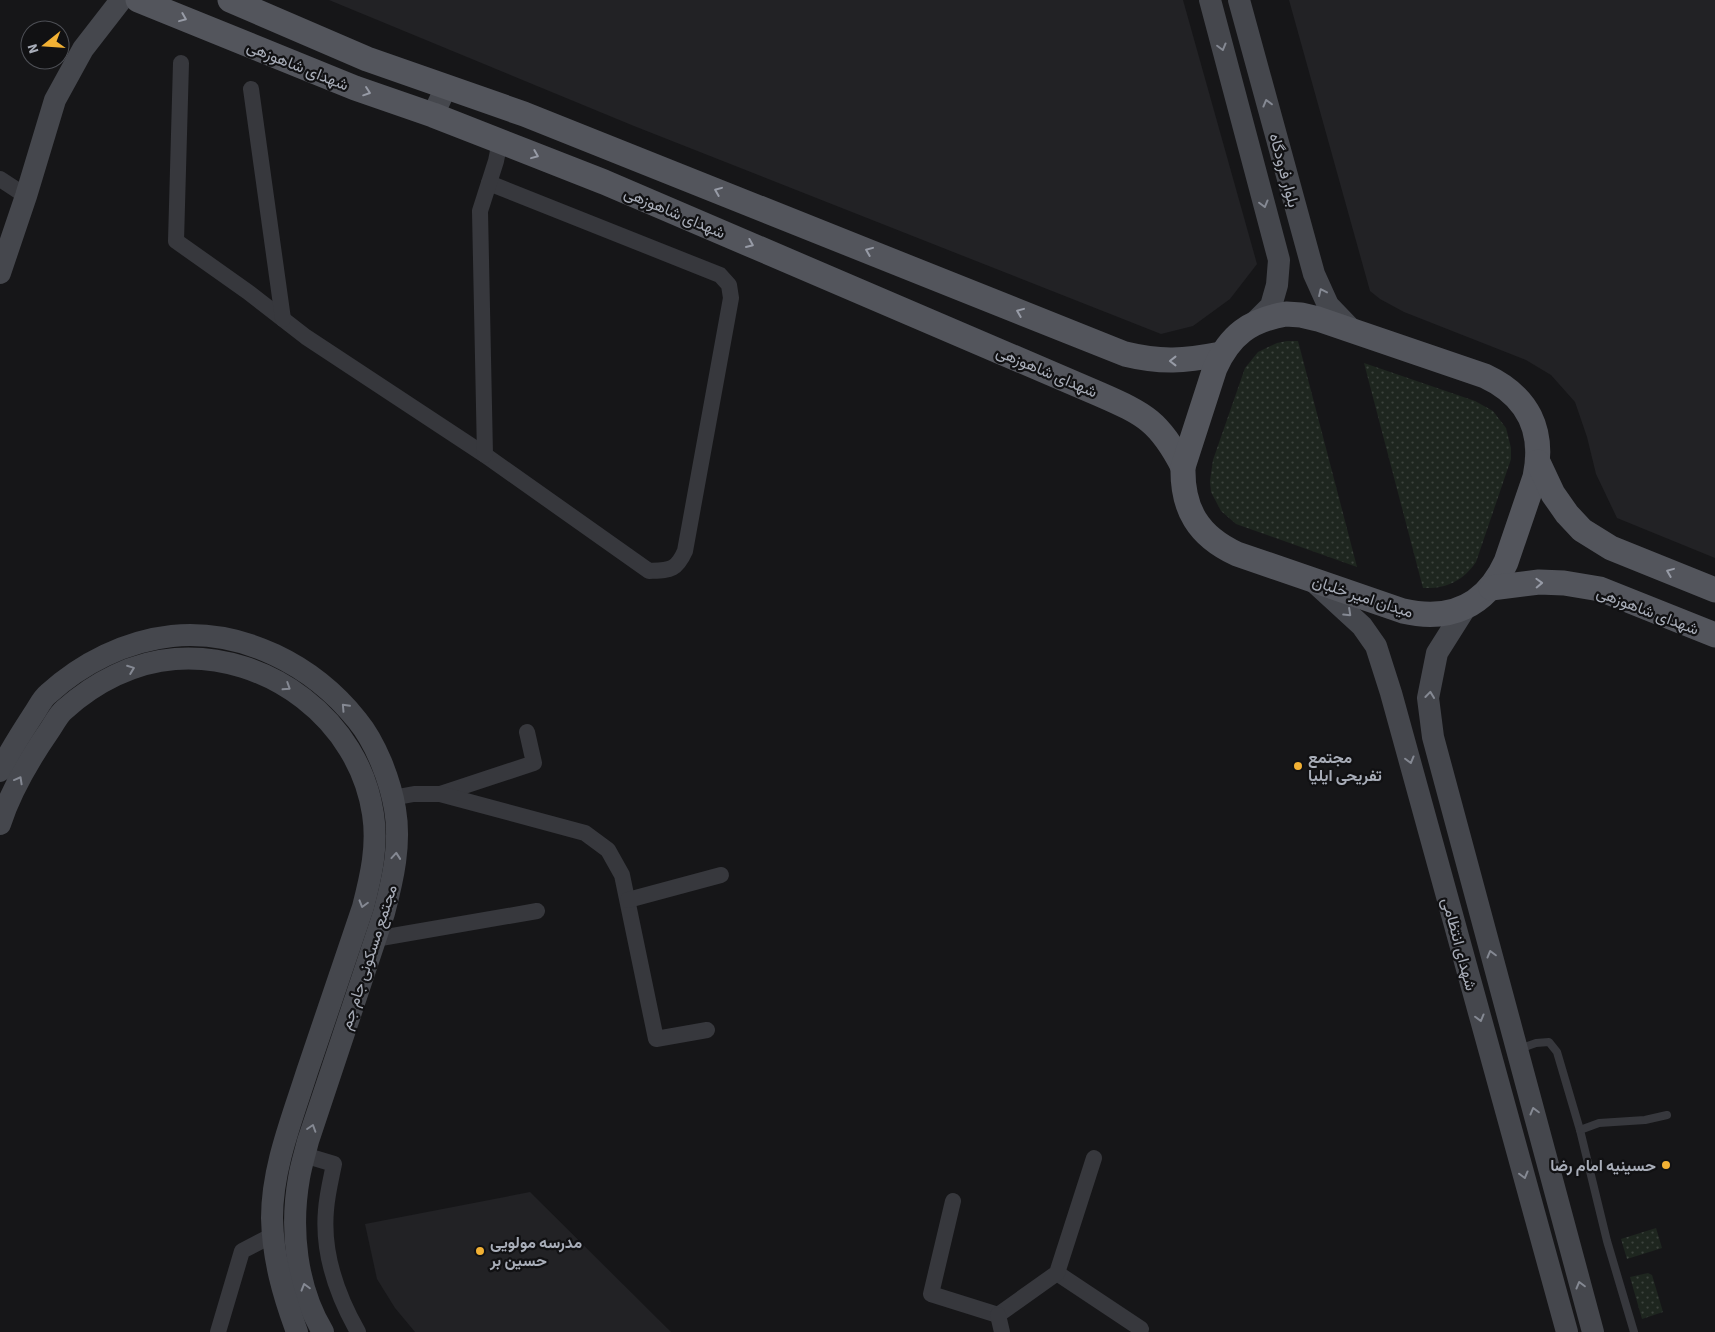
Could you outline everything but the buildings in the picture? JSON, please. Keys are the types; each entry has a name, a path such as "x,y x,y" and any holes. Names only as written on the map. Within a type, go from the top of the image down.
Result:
{"main road":[{"name":"شهدای شاهوزهی","path":"138,0 355,88 433,115 604,182 1135,410 1162,431 1183,467"},
{"name":"شهدای شاهوزهی","path":"230,0 367,59 533,117 1125,354 1162,361 1183,361 1221,354"},
{"name":"میدان امیر خلبان","path":"1286,314 1301,315 1352,330 1498,382 1516,397 1530,416 1536,431 1538,462 1506,562 1500,575 1491,588 1479,599 1451,613 1436,616 1420,615 1236,554 1223,548 1200,527 1191,513 1186,499 1183,467 1221,354 1230,341 1255,322 1286,314"},
{"path":"1538,462 1553,494 1567,514 1582,530 1611,548 1715,590"},
{"name":"شهدای شاهوزهی","path":"1491,588 1539,582 1564,583 1600,589 1715,635"}],"street":[{"path":"0,272 26,196 55,100 82,49 121,0"},
{"name":"بلوار فرودگاه","path":"1210,0 1279,260 1277,285 1271,306 1255,322"},
{"name":"بلوار فرودگاه","path":"1240,0 1314,274 1328,305 1352,330"},
{"path":"181,63 176,241 306,337 485,455 649,571 669,570 679,565 685,551 731,298 729,285 720,275 489,183"},
{"path":"433,115 446,86"},
{"path":"251,89 283,319"},
{"path":"485,455 480,211 500,141"},
{"path":"0,179 26,196"},
{"name":"شهدای انتظامی","path":"1312,580 1362,626 1376,646 1391,693 1567,1332"},
{"name":"شهدای انتظامی","path":"1466,607 1437,652 1428,698 1433,737 1593,1332"},
{"name":"مجتمع مسکونی جام جم","path":"0,771 14,743 46,695 86,664 128,645 172,636 225,639 254,646 298,666 332,693 358,721 378,755 383,764 395,810 397,844 394,876 308,1141 299,1178 294,1217 296,1248 304,1287 317,1323 323,1332"},
{"path":"222,662 225,639"},
{"name":"مجتمع مسکونی جام جم","path":"0,824 8,801 25,770 62,711 98,683 135,667 174,659 212,659 247,667 286,685 317,710 340,734 362,772 373,813 375,843 372,872 367,890 283,1147 277,1174 272,1216 274,1250 283,1293 297,1332"},
{"path":"440,794 534,764 527,732"},
{"path":"392,798 414,794 440,794 585,833 608,850 622,875 656,1039 707,1030"},
{"path":"628,900 721,875"},
{"path":"375,939 537,911"},
{"path":"1491,1057 1517,1049"},
{"path":"283,1147 334,1164 326,1210 326,1239 332,1275 344,1307 358,1332"},
{"path":"998,1315 1057,1272 1094,1158"},
{"path":"953,1201 931,1294 998,1315"},
{"path":"218,1332 242,1251 273,1235"},
{"path":"1057,1272 1141,1329"},
{"path":"998,1315 1002,1332"}],"lane":[{"path":"1517,1049 1536,1043 1549,1042 1557,1052 1580,1130 1607,1241 1634,1332"},
{"path":"1580,1130 1599,1123 1645,1120 1667,1115"}],"shaded area":[{"path":"329,0 1183,0 1257,264 1230,299 1193,326 1161,334 634,126"},
{"path":"1289,0 1715,0 1715,558 1617,518 1596,474 1587,437 1575,402 1551,375 1526,360 1404,312 1380,299 1370,291"},
{"path":"1298,341 1357,567 1236,524 1221,511 1211,492 1210,481 1213,460 1245,368 1258,352 1277,343"},
{"path":"1364,363 1475,401 1493,411 1506,428 1511,448 1511,459 1476,562 1460,579 1446,585 1423,588"},
{"name":"مدرسه مولویی حسین بر","path":"530,1192 671,1332 415,1332 395,1308 377,1279 365,1224"},
{"path":"1656,1228 1662,1248 1627,1259 1621,1239"},
{"path":"1648,1273 1652,1275 1663,1312 1642,1319 1630,1277"}],"place":[{"name":"مجتمع تفریحی ایلیا","path":"1298,766"},
{"name":"حسینیه امام رضا","path":"1666,1165"},
{"name":"مدرسه مولویی حسین بر","path":"480,1251"}]}
